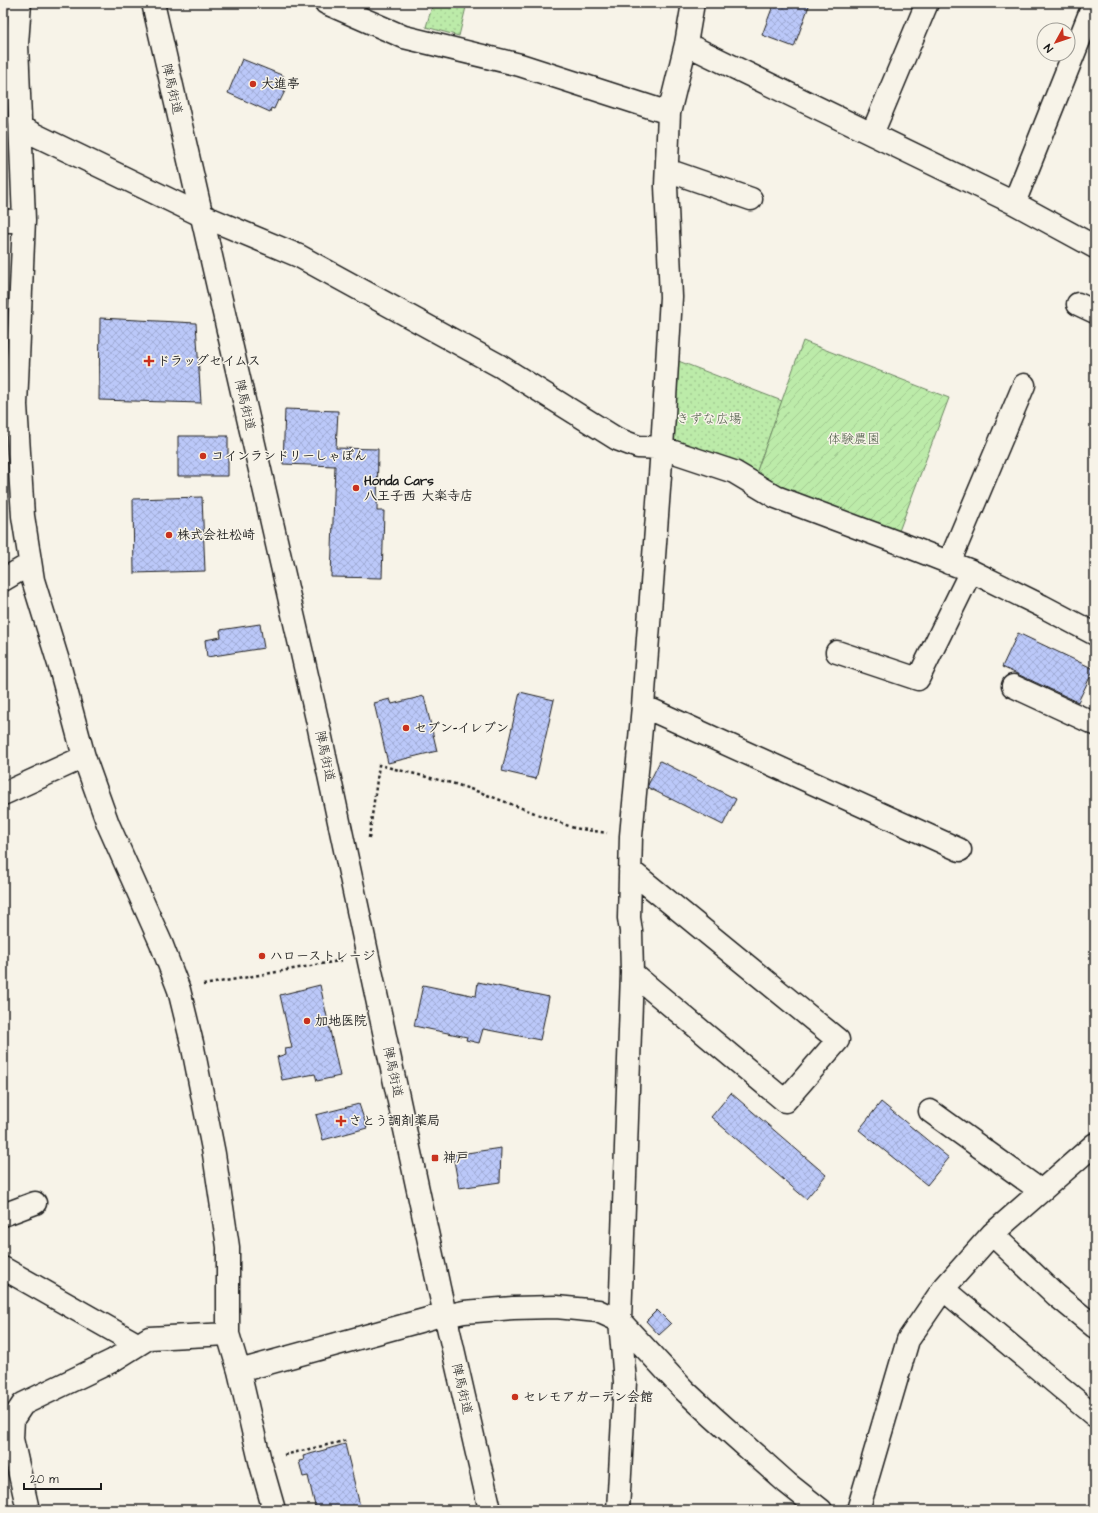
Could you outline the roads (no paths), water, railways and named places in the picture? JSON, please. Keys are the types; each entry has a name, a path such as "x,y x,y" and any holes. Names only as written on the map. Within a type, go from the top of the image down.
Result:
{"street":[{"path":"20,3 17,44 21,128 13,220 9,408 30,564 33,580 59,664 84,757 108,824 161,943 179,990 192,1042 214,1154 228,1247 228,1334 239,1371 260,1461 274,1510"},
{"name":"陣馬街道","path":"153,3 317,719 445,1314 490,1510"},
{"path":"326,3 404,37 520,65 669,113"},
{"path":"618,1510 624,1382 620,1321 632,973 631,931 629,918 631,836 643,706 662,448 671,297 666,186 669,113 686,44 693,3"},
{"path":"872,134 927,3"},
{"path":"1014,203 1094,3"},
{"path":"686,44 1094,243"},
{"path":"21,128 201,215 306,260 500,366 617,439 638,447 662,448 734,472 776,497 971,571 1095,634"},
{"path":"667,170 752,199"},
{"path":"949,563 1024,385"},
{"path":"3,580 30,564"},
{"path":"837,652 918,679 971,571"},
{"path":"1013,686 1095,724"},
{"path":"643,706 960,850"},
{"path":"3,794 84,757"},
{"path":"630,870 838,1040 785,1101 632,973"},
{"path":"930,1111 1041,1191"},
{"path":"858,1510 908,1340 943,1289 992,1234 1095,1144"},
{"path":"3,1215 35,1203"},
{"path":"992,1234 1056,1295 1095,1327"},
{"path":"3,1268 137,1344"},
{"path":"943,1289 1095,1416"},
{"path":"239,1371 445,1314 513,1308 556,1307 598,1312 620,1321 684,1390 713,1418 787,1483 821,1510"},
{"path":"28,1510 12,1439 8,1430 23,1404 112,1361 137,1344 149,1338 228,1334"}],"place":[{"name":"大進亭","path":"253,84"},
{"name":"ドラッグセイムス","path":"149,361"},
{"name":"コインランドリーしゃぼん","path":"203,456"},
{"name":"Honda Cars 八王子西 大楽寺店","path":"356,488"},
{"name":"株式会社松崎","path":"169,535"},
{"name":"セブン-イレブン","path":"406,728"},
{"name":"ハローストレージ","path":"262,956"},
{"name":"加地医院","path":"307,1021"},
{"name":"さとう調剤薬局","path":"341,1121"},
{"name":"神戸","path":"435,1158"},
{"name":"セレモアガーデン会館","path":"515,1397"}],"park label":[{"name":"きずな広場","path":"709,419"},
{"name":"体験農園","path":"854,439"}]}
